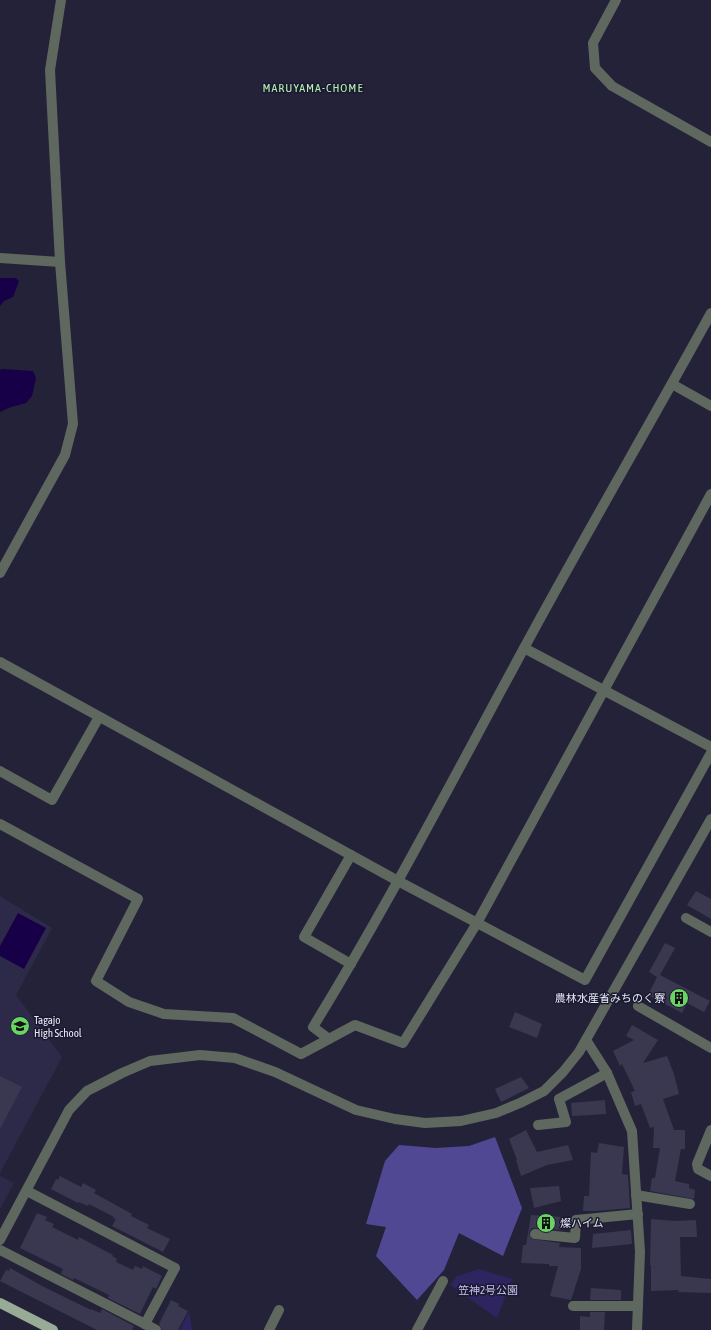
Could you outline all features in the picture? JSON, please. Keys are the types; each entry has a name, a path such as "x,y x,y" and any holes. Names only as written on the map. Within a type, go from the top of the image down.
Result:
{"main road":[{"path":"0,1303 50,1329"}],"street":[{"path":"0,573 65,455 73,424 60,262 50,70 61,0"},
{"path":"616,0 593,43 595,68 612,86 711,142"},
{"path":"0,258 60,262"},
{"path":"329,1039 313,1027 398,881 524,648 711,313"},
{"path":"672,384 711,406"},
{"path":"0,824 138,899 96,981 129,1002 164,1014 233,1018 301,1054 355,1025 403,1043 477,923 711,494"},
{"path":"524,648 711,747"},
{"path":"0,662 398,881 586,980 711,753"},
{"path":"0,771 52,800 99,717"},
{"path":"0,1240 69,1110 87,1091 150,1060 200,1055 235,1058 275,1072 356,1110 395,1119 425,1123 461,1121 496,1113 520,1104 544,1091 563,1072 579,1052 711,819"},
{"path":"351,855 304,937 351,964"},
{"path":"686,918 711,932"},
{"path":"638,1006 711,1048"},
{"path":"586,1040 607,1073 632,1131 640,1252 637,1330"},
{"path":"538,1125 566,1122 559,1099 607,1073"},
{"path":"711,1130 697,1164 698,1169 711,1176"},
{"path":"27,1191 175,1268 145,1324"},
{"path":"636,1195 690,1204"},
{"path":"535,1234 574,1238 576,1220 638,1214"},
{"path":"0,1250 156,1330"},
{"path":"417,1330 443,1281"},
{"path":"573,1306 638,1306"},
{"path":"269,1330 279,1310"}],"shaded area":[{"path":"0,278 16,278 19,281 13,297 4,301 0,306"},
{"path":"0,370 33,371 36,378 32,396 26,403 0,412"},
{"name":"Tagajo High School","path":"0,896 52,928 16,995 62,1057 0,1173"},
{"path":"18,913 46,928 24,969 0,956 0,946"},
{"path":"495,1137 522,1208 503,1256 459,1233 444,1270 417,1300 376,1256 386,1227 366,1224 385,1161 399,1145 436,1148 469,1146"},
{"path":"0,1176 14,1183 0,1209"}],"green space":[{"name":"笠神2号公園","path":"479,1269 512,1279 497,1318 450,1285 457,1276"},
{"path":"189,1312 192,1330 180,1330"}],"building":[{"path":"696,891 711,899 711,919 687,905"},
{"name":"農林水産省みちのく寮","path":"665,943 675,948 660,975 710,1001 704,1012 687,1003 682,1013 648,995 657,977 649,972"},
{"path":"515,1012 542,1024 537,1038 509,1027"},
{"path":"632,1025 658,1040 643,1063 667,1056 674,1074 679,1094 663,1099 674,1130 685,1130 685,1149 681,1149 675,1181 689,1184 689,1188 695,1190 694,1199 650,1191 652,1178 655,1178 660,1148 653,1148 654,1127 650,1128 641,1104 635,1106 631,1092 635,1091 622,1064 620,1066 613,1051 634,1040 626,1036"},
{"path":"0,1076 22,1087 0,1129"},
{"path":"521,1077 529,1088 501,1102 495,1089"},
{"path":"605,1100 606,1114 572,1116 571,1103"},
{"path":"526,1130 537,1152 568,1145 573,1160 547,1165 521,1176 509,1139"},
{"path":"599,1143 624,1147 622,1174 628,1175 630,1208 583,1211 584,1196 589,1196 591,1152 597,1153"},
{"path":"60,1176 81,1187 83,1183 96,1190 94,1193 132,1214 131,1216 149,1225 147,1228 170,1239 163,1252 112,1226 116,1219 113,1218 114,1217 89,1204 88,1206 79,1202 78,1203 51,1189 56,1179 58,1180"},
{"path":"559,1186 561,1201 534,1208 530,1188"},
{"path":"37,1213 47,1217 45,1220 54,1224 52,1227 78,1240 79,1237 113,1255 112,1256 117,1259 116,1262 133,1270 135,1266 142,1269 143,1266 162,1276 156,1289 153,1287 140,1314 108,1298 109,1295 74,1278 73,1280 61,1274 63,1269 20,1248"},
{"path":"531,1215 563,1217 561,1230 533,1228 530,1230 529,1234 532,1239 560,1243 559,1247 581,1248 581,1269 571,1300 550,1296 558,1266 549,1266 549,1264 521,1263 523,1245 526,1245"},
{"path":"651,1219 675,1221 696,1220 697,1237 680,1237 681,1276 711,1279 711,1293 678,1292 679,1290 651,1291"},
{"path":"631,1230 632,1244 592,1248 593,1234"},
{"path":"10,1268 44,1287 91,1310 100,1313 102,1309 134,1326 132,1330 97,1330 0,1281 6,1270 9,1271"},
{"path":"591,1288 621,1290 621,1300 590,1300"},
{"path":"171,1300 179,1304 178,1306 188,1311 178,1330 162,1330 159,1324"},
{"path":"590,1312 605,1312 604,1330 580,1330 580,1316 590,1317"}],"place":[{"name":"農林水産省みちのく寮","path":"679,998"},
{"name":"Tagajo High School","path":"20,1026"},
{"name":"燦ハイム","path":"546,1223"}],"district":[{"name":"MARUYAMA-CHOME","path":"313,88"}]}
